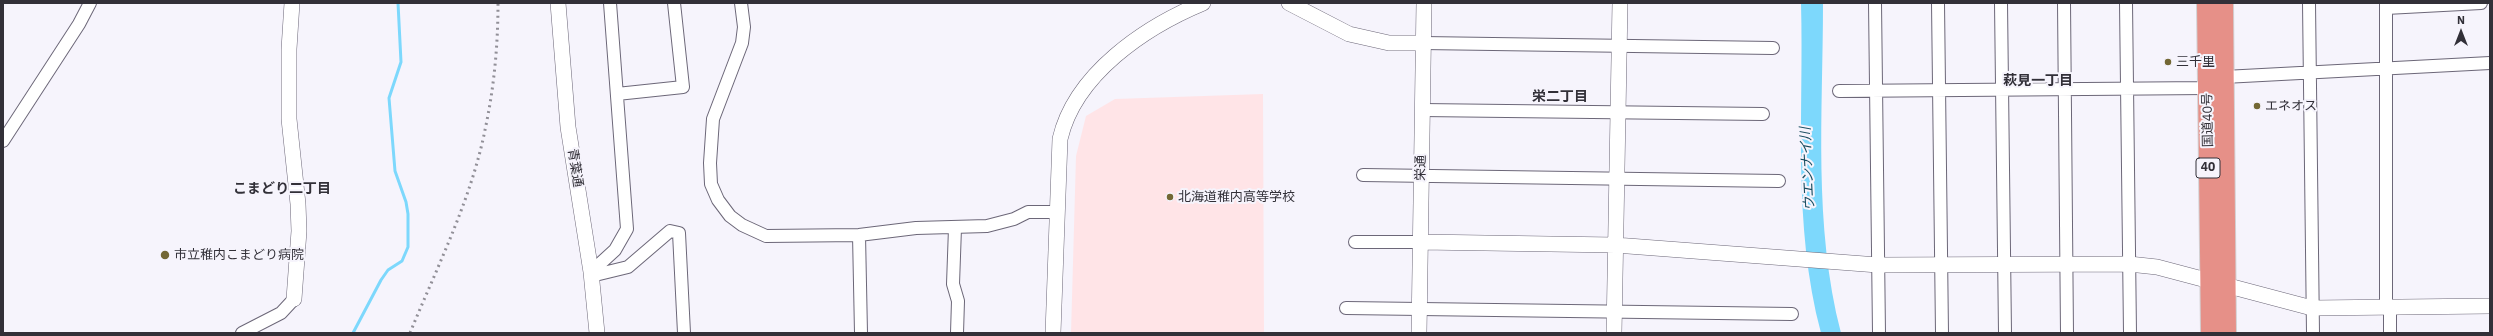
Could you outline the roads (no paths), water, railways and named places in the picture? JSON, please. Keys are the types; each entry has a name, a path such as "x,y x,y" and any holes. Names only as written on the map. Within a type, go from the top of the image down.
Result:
{"highway":[{"name":"国道40号","path":"2207,3 2215,83 2217,283 2211,333"},
{"name":"国道40号","path":"2215,83 2223,3"},
{"name":"国道40号","path":"2217,283 2226,333"}],"street":[{"path":"3,140 72,36 90,3"},
{"path":"242,333 281,313 294,298 299,231 298,204 289,119 289,49 292,3"},
{"name":"青葉通","path":"558,3 568,127 591,274 597,333"},
{"path":"591,274 615,250 627,228 610,3"},
{"path":"617,94 683,87 674,3"},
{"path":"741,3 744,27 742,43 713,119 711,138 711,184 718,200 730,216 742,225 766,236 859,235 916,228 955,228 998,224 1028,212 1057,212"},
{"path":"1053,333 1060,138 1068,113 1075,101 1118,52 1152,28 1176,14 1203,3"},
{"path":"1289,3 1349,34 1389,43 1773,48"},
{"name":"栄通","path":"1419,333 1424,3"},
{"path":"1614,333 1620,3"},
{"path":"1875,3 1879,333"},
{"path":"1938,3 1942,333"},
{"path":"2001,3 2005,333"},
{"path":"2064,3 2067,333"},
{"path":"2126,3 2130,333"},
{"path":"2309,3 2313,333"},
{"path":"2390,333 2388,308 2385,69 2386,5 2481,3"},
{"path":"1840,91 2126,88 2215,83 2310,71 2385,69 2490,63"},
{"path":"1422,110 1763,114"},
{"path":"1363,175 1779,181"},
{"path":"955,228 953,284 958,301 958,333"},
{"path":"591,274 628,267 670,231 679,233 684,333"},
{"path":"859,235 861,333"},
{"path":"1355,242 1615,245 1849,264 1878,265 2129,264 2157,267 2312,308 2490,306"},
{"path":"1346,308 1792,314"}],"water":[{"name":"ウエンナイ川","path":"1801,3 1823,3 1821,127 1823,210 1826,251 1832,292 1841,333 1821,333 1812,292 1806,251 1801,168"}],"waterway":[{"path":"353,333 381,280 388,270 402,261 408,247 408,214 406,202 395,171 389,98 401,62 398,3"}],"railway":[{"path":"410,333 462,208 479,156 493,83 498,3"}],"place":[{"name":"三千里","path":"2168,62"},
{"name":"エネオス","path":"2257,106"},
{"name":"北海道稚内高等学校","path":"1170,197"},
{"name":"市立稚内こまどり病院","path":"165,255"}],"district":[{"name":"萩見一丁目","path":"2038,81"},
{"name":"栄二丁目","path":"1560,97"},
{"name":"こまどり二丁目","path":"282,189"}]}
